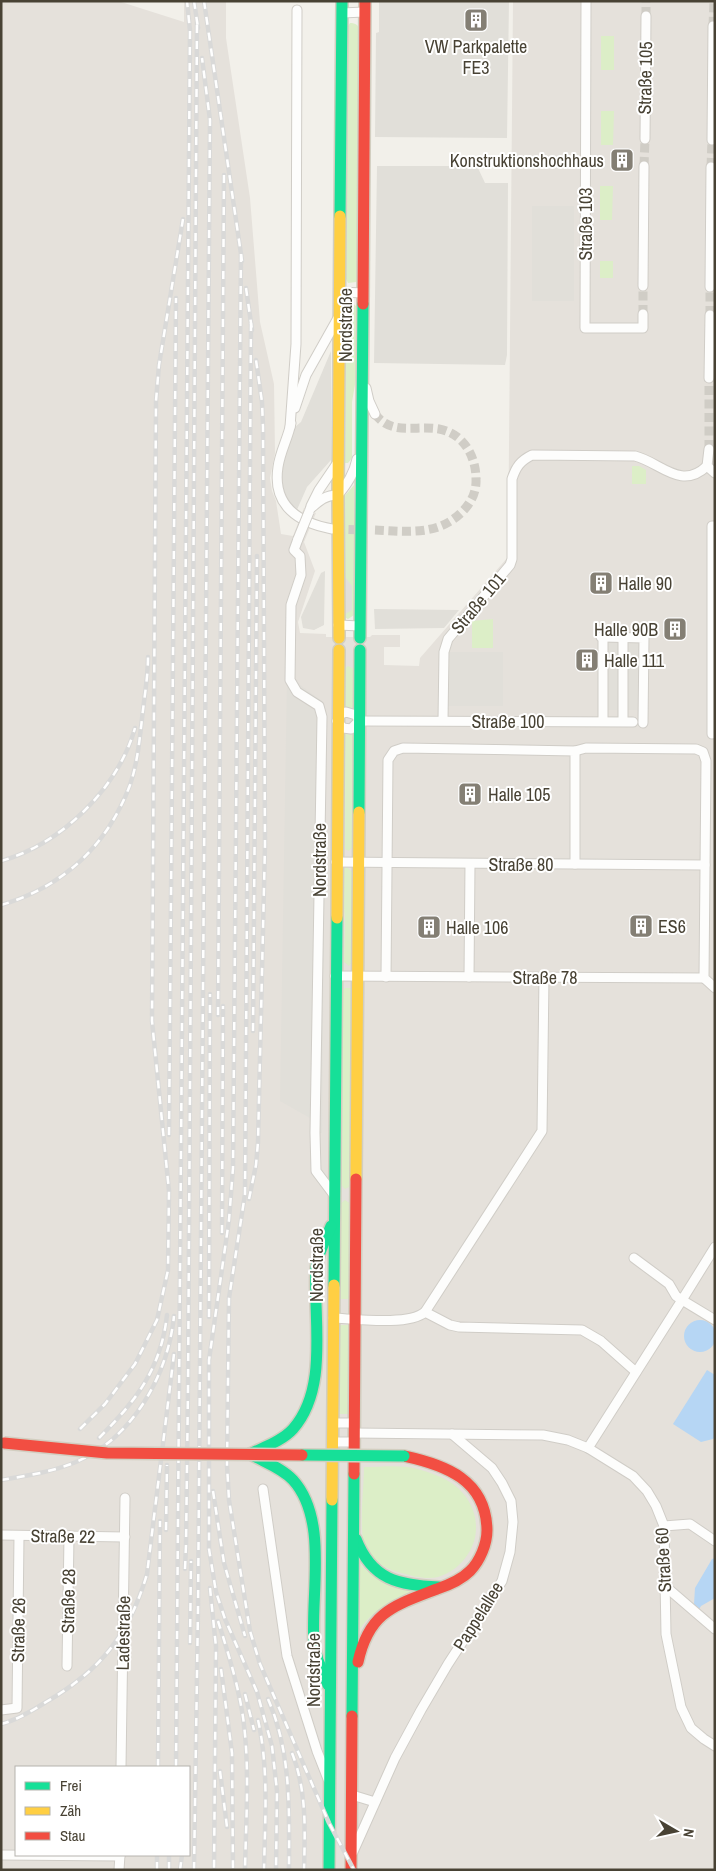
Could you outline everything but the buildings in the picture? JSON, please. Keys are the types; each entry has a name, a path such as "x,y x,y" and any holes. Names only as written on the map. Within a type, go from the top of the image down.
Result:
{"street":[{"name":"Straße 103","path":"586,1 585,328 643,322"},
{"name":"Nordstraße","path":"329,1870 342,7 364,7 351,1870"},
{"path":"290,427 296,344 297,10"},
{"name":"Straße 105","path":"645,139 646,16"},
{"path":"712,140 713,26"},
{"path":"644,166 644,286"},
{"path":"710,287 712,167"},
{"path":"340,292 363,293"},
{"path":"332,529 314,526 298,518 285,503 278,483 278,466 306,376 340,314"},
{"path":"709,378 710,319"},
{"path":"362,370 369,401 375,414"},
{"path":"309,511 322,498 338,495 349,482 355,470 361,440"},
{"path":"709,449 707,466 715,473"},
{"name":"Straße 101","path":"443,720 444,652 448,639 510,565 512,559 512,480 516,468 523,460 532,455 641,457 670,474 689,475 700,473 707,466"},
{"path":"334,1195 316,1171 315,1133 322,717 319,706 297,692 290,680 291,605 301,575 300,556 294,550 319,490 338,462"},
{"path":"712,734 712,526 715,526"},
{"path":"338,625 360,626"},
{"path":"603,722 602,637 623,637 644,638 643,723"},
{"path":"623,637 623,722"},
{"path":"339,649 360,649"},
{"path":"346,712 356,715 359,721 355,727 347,730 340,726 337,721 346,712"},
{"name":"Straße 100","path":"359,721 633,722"},
{"path":"386,977 388,760 394,751 403,748 575,751 586,748 696,749 703,752 706,761 704,978 715,988"},
{"path":"574,864 575,751"},
{"name":"Straße 80","path":"336,862 705,865"},
{"path":"469,977 470,864"},
{"name":"Straße 78","path":"335,976 704,978"},
{"path":"333,1318 402,1320 420,1316 425,1312 542,1131 544,977"},
{"path":"250,1454 279,1440 292,1430 303,1415 312,1395 316,1369 316,1267 334,1217"},
{"path":"588,1448 715,1247"},
{"path":"634,1258 669,1284 676,1296 715,1320"},
{"path":"425,1312 450,1326 582,1330 601,1341 636,1372"},
{"path":"333,1423 354,1433"},
{"path":"333,1442 354,1433"},
{"name":"Straße 60","path":"354,1433 542,1435 568,1440 588,1448 633,1476 647,1491 664,1526 666,1634 681,1708 691,1728 704,1740 715,1746"},
{"name":"Pappelallee","path":"351,1856 395,1758 448,1664 502,1581 510,1552 511,1501 492,1468 452,1434"},
{"path":"3,1443 107,1453 404,1456 444,1467 464,1479 482,1502 486,1516 486,1544 471,1570 461,1579 406,1600 390,1608 373,1623 363,1640 359,1653 352,1709"},
{"path":"250,1454 293,1480 310,1510 313,1529 314,1644 330,1690"},
{"path":"263,1489 287,1656 317,1751 330,1784"},
{"name":"Ladestraße","path":"121,1766 126,1498"},
{"path":"664,1526 690,1524 715,1540"},
{"path":"353,1530 363,1558 377,1573 401,1582 442,1587"},
{"name":"Straße 22","path":"1,1535 125,1537"},
{"name":"Straße 26","path":"1,1710 17,1708 19,1536"},
{"name":"Straße 28","path":"67,1666 69,1536"},
{"path":"665,1586 715,1628"},
{"path":"352,1795 375,1802"},
{"path":"1,1855 15,1855"},
{"path":"119,1870 120,1856"}],"shaded area":[{"path":"1,1 118,1 184,22 184,1 226,1 226,38 250,198 260,322 274,384 275,453 270,478 281,534 293,536 304,508 316,513 304,542 315,571 298,622 300,633 326,634 326,637 400,635 400,647 384,647 384,665 419,666 420,658 508,557 513,1 715,1 715,1870 1,1870"},
{"path":"379,1 509,1 507,138 375,137 376,33 379,32"},
{"path":"377,166 477,166 485,183 508,183 507,355 505,365 374,363"},
{"path":"532,206 574,206 574,301 532,301"},
{"path":"331,351 331,460 307,487 296,512 285,497 279,478 295,427 301,422"},
{"path":"325,571 324,625 314,630 303,628 301,617 321,573"},
{"path":"342,573 352,586 352,610 342,616"},
{"path":"374,609 459,610 444,628 375,629"},
{"path":"608,639 642,640 641,710 607,710"},
{"path":"447,652 503,652 503,706 447,706"},
{"path":"287,676 295,678 300,685 323,702 326,719 322,1133 310,1133 310,1118 280,1101"}],"green space":[{"path":"350,23 354,23 360,31 359,277 356,282 348,283 346,279 348,26"},
{"path":"601,36 614,36 614,70 601,70"},
{"path":"601,111 614,111 613,145 601,145"},
{"path":"600,186 613,186 612,220 600,220"},
{"path":"600,261 613,261 613,278 600,278"},
{"path":"352,303 356,306 357,373 352,402 352,458 348,463 345,463 346,307"},
{"path":"632,466 639,466 646,470 646,484 632,484"},
{"path":"354,485 354,615 348,619 342,616 343,498"},
{"path":"493,619 493,648 472,648 472,621"},
{"path":"348,666 354,669 353,707 349,709 344,706 344,669"},
{"path":"346,734 353,735 354,738 353,846 349,851 345,849 343,737"},
{"path":"347,867 352,872 352,962 349,966 344,962 345,918 341,879 343,869"},
{"path":"345,988 351,988 353,991 351,1183 345,1189 340,1184 341,993"},
{"path":"345,1200 351,1204 351,1299 340,1299 340,1204"},
{"path":"340,1325 350,1325 350,1414 339,1414"},
{"path":"400,1466 414,1468 441,1477 459,1489 470,1503 476,1520 476,1529 472,1546 459,1565 443,1575 434,1578 424,1578 395,1571 379,1563 370,1555 363,1536 364,1467"},
{"path":"359,1563 378,1578 418,1590 391,1602 376,1612 357,1634"}],"water":[{"path":"700,1320 706,1321 711,1325 715,1330 715,1342 711,1347 706,1351 700,1352 694,1351 689,1347 685,1342 684,1336 685,1330 689,1325 694,1321"},
{"path":"707,1370 715,1375 715,1437 701,1442 673,1424"},
{"path":"715,1558 715,1598 701,1606 698,1611 691,1606 694,1604 695,1588 712,1559"}],"tunnel":[{"path":"646,1 646,16"},
{"path":"713,26 714,1"},
{"path":"644,166 645,139"},
{"path":"711,167 712,140"},
{"path":"643,286 643,314"},
{"path":"710,287 710,315"},
{"path":"709,378 709,449"},
{"path":"375,414 382,421 396,427 439,429 455,435 471,454 474,462 476,486 472,499 460,514 440,526 422,531 375,530"},
{"path":"335,529 367,530"}],"railway":[{"path":"176,1766 190,31 187,1"},
{"path":"194,1 198,28"},
{"path":"204,1 242,261"},
{"path":"185,1569 188,1388 197,21"},
{"path":"194,1870 198,1609 210,120 202,58"},
{"path":"218,1015 224,175"},
{"path":"80,1429 105,1404 135,1364 157,1320 168,1270 169,1191 152,1021 156,401 159,365 183,219"},
{"path":"241,254 233,1168 229,1220 209,1360 209,1549 216,1592 225,1619 257,1692 272,1746 277,1791 276,1870"},
{"path":"246,288 252,330"},
{"path":"169,1135 176,298"},
{"path":"251,323 245,1194 229,1298 227,1465 229,1500 250,1631 260,1664 329,1823 354,1870"},
{"path":"249,1199 256,1165 258,1142 265,845 263,427 262,402 256,360"},
{"path":"253,1031 257,556"},
{"path":"1,905 44,887 63,875 80,861 109,827 130,785 135,767 140,739 148,657"},
{"path":"1,861 24,853 45,841 85,811 115,772 127,750 135,728"},
{"path":"209,1317 210,994"},
{"path":"222,1233 223,1006"},
{"path":"99,1438 124,1411 145,1383 159,1352 167,1315"},
{"path":"1,1480 39,1473 76,1462 96,1451 115,1437 144,1402 155,1382 164,1360 174,1316"},
{"path":"1,1724 30,1712 65,1690 97,1664 121,1633 140,1596 147,1574 174,1354"},
{"path":"166,1530 167,1465"},
{"path":"213,1491 224,1563 245,1636"},
{"path":"158,1766 160,1521"},
{"path":"190,1643 191,1561"},
{"path":"210,1588 216,1647 214,1870"},
{"path":"218,1621 236,1680 243,1717 247,1793 245,1870"},
{"path":"221,1669 232,1753 233,1870"},
{"path":"245,1694 254,1730"},
{"path":"268,1699 276,1720 285,1762 289,1804 289,1870"},
{"path":"258,1720 265,1776 264,1870"},
{"path":"292,1753 303,1796 305,1825 304,1870"},
{"path":"220,1771 227,1827"},
{"path":"157,1856 157,1870"},
{"path":"169,1856 169,1870"},
{"path":"180,1870 182,1856"}],"traffic: fast":[{"path":"340,216 342,1"},
{"path":"360,638 363,304"},
{"path":"359,812 360,650"},
{"path":"334,1285 337,918"},
{"path":"250,1454 289,1433 304,1412 311,1394 317,1353 316,1269 331,1226"},
{"path":"250,1454 278,1469 293,1480 304,1497 311,1516 316,1559 314,1645 328,1685"},
{"path":"302,1455 404,1456"},
{"path":"352,1716 354,1474"},
{"path":"329,1870 332,1500"},
{"path":"356,1539 362,1553 370,1564 388,1578 399,1582 439,1587"}],"traffic: slow":[{"path":"339,638 340,216"},
{"path":"337,918 339,650"},
{"path":"356,1179 359,812"},
{"path":"332,1500 334,1285"}],"traffic: jam":[{"path":"363,304 365,1"},
{"path":"354,1474 356,1179"},
{"path":"4,1443 107,1453 302,1455"},
{"path":"358,1662 363,1645 376,1621 396,1606 463,1577 477,1562 486,1541 485,1513 480,1499 471,1487 448,1470 435,1464 404,1456"},
{"path":"351,1870 352,1716"}],"place":[{"name":"VW Parkpalette FE3","path":"476,20"},
{"name":"Konstruktionshochhaus","path":"622,160"},
{"name":"Halle 90","path":"601,583"},
{"name":"Halle 90B","path":"675,629"},
{"name":"Halle 111","path":"587,660"},
{"name":"Halle 105","path":"470,794"},
{"name":"ES6","path":"641,926"},
{"name":"Halle 106","path":"429,927"}]}
